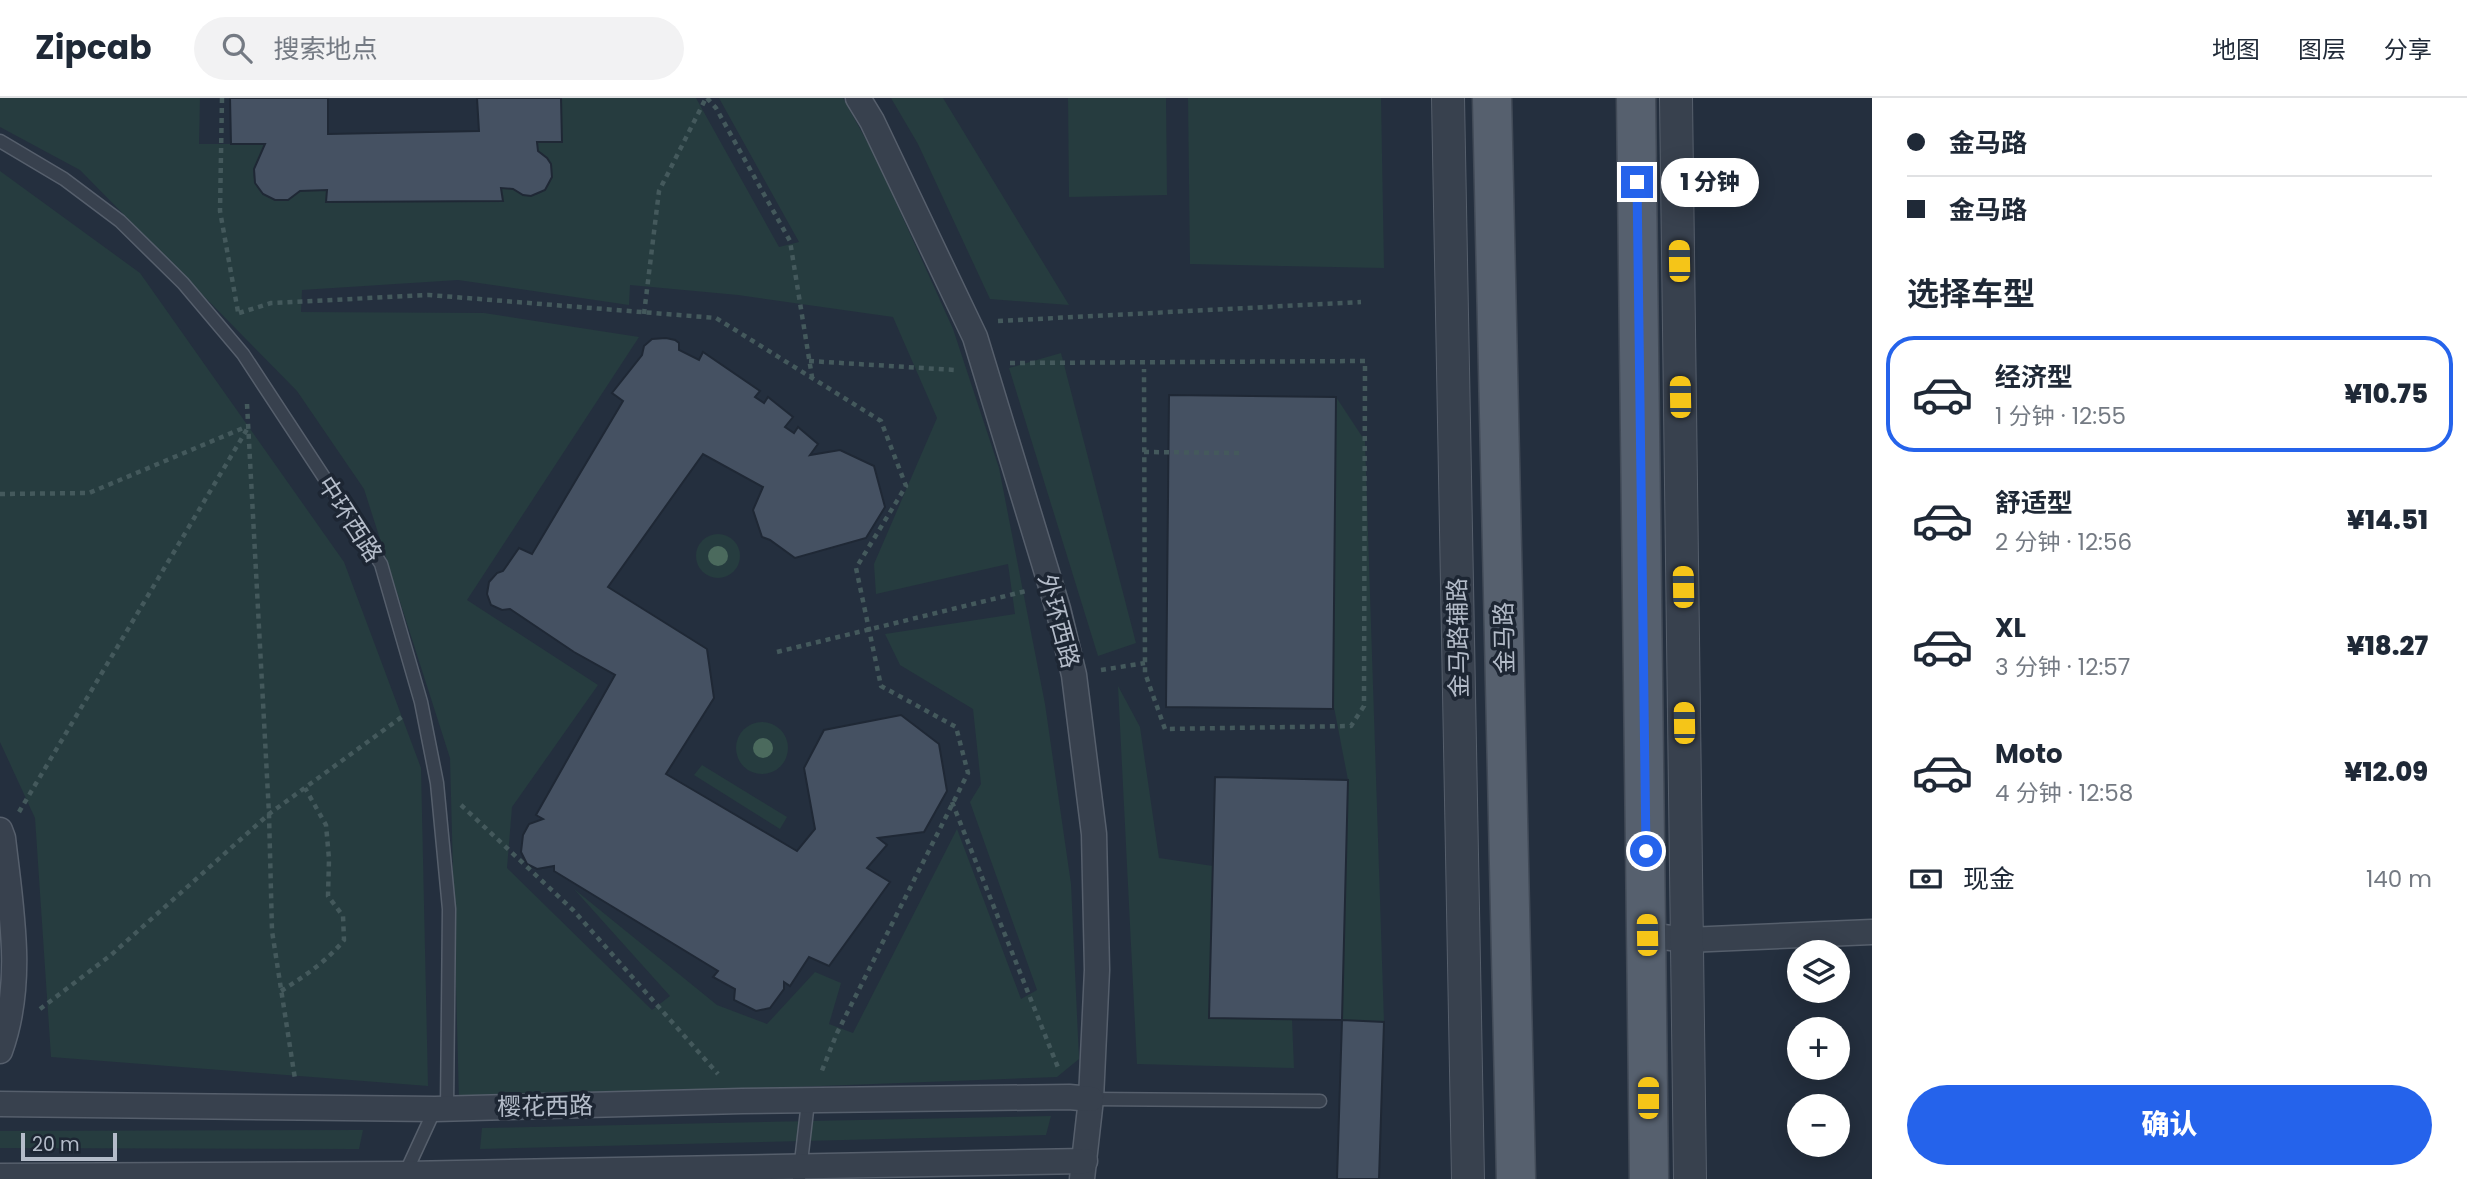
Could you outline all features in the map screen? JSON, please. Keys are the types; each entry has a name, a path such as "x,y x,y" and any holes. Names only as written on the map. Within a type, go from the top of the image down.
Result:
{"main road":[{"name":"金马路","path":"1492,98 1516,1179"},
{"path":"1636,98 1649,1179"}],"street":[{"name":"外环西路","path":"858,98 872,121 968,323 985,367 1074,675 1094,834 1097,970 1080,1098 1083,1170"},
{"name":"金马路辅路","path":"1448,98 1468,1179"},
{"path":"1676,98 1690,1179"},
{"path":"2,834 10,898 15,982 3,1043"},
{"path":"1647,935 1687,940 1872,932"},
{"name":"樱花西路","path":"0,1104 441,1109 742,1101 1080,1098"},
{"path":"0,1176 1083,1170"}],"lane":[{"name":"中环西路","path":"0,141 64,179 120,221 183,282 243,354 381,564 421,702 437,783 449,909 441,1109 392,1175"},
{"path":"1080,1098 1320,1101"},
{"path":"799,1172 808,1102"}],"path":[{"path":"222,98 220,211 239,313 249,425 269,814 272,931 299,1108"},
{"path":"645,314 659,191 707,98 716,108 790,241 812,378"},
{"path":"239,313 271,303 429,295 716,318 881,421 906,486 856,568 881,686 956,726 968,773 837,1033 808,1102"},
{"path":"968,323 1361,302"},
{"path":"809,361 985,367 1365,361 1364,706 1351,726 1165,729 1145,673 1144,369"},
{"path":"0,494 89,493 249,425"},
{"path":"2,834 249,425"},
{"path":"1144,452 1239,453"},
{"path":"777,652 1050,585"},
{"path":"1074,675 1145,663"},
{"path":"3,1043 111,955 269,814 421,702"},
{"path":"437,783 573,910 742,1101"},
{"path":"281,991 310,973 334,953 344,940 343,916 328,896 326,825 305,788"},
{"path":"952,802 1080,1098"}],"green space":[{"path":"0,98 200,98 199,144 265,144 254,176 258,188 273,199 285,200 302,191 327,190 327,202 502,201 501,188 513,189 529,196 538,194 549,184 549,163 538,151 537,142 562,142 561,98 696,98 779,247 799,242 719,98 843,98 875,156 953,329 999,468 1045,704 1071,884 1079,1059 1057,1077 459,1100 450,758 364,489 297,391 80,170 0,127","holes":["458,280 629,305 630,285 738,295 893,317 937,418 874,564 876,594 1008,564 1015,614 885,634 900,665 973,709 981,784 970,802 1037,990 1021,999 957,829 853,1033 829,1024 841,983 815,972 767,1024 717,1005 574,889 670,996 652,1010 507,868 512,807 598,685 467,600 639,337 484,313 301,312 302,290"]},
{"path":"891,98 943,98 1069,305 990,299 918,144"},
{"path":"1068,98 1166,98 1167,195 1069,197"},
{"path":"1188,98 1381,98 1384,268 1190,264"},
{"path":"0,171 140,273 344,562 421,768 428,1086 51,1057 35,818 0,742"},
{"path":"1061,353 1136,643 1098,656 1009,368"},
{"path":"1336,397 1365,441 1384,1022 1342,1020 1348,780 1333,702"},
{"path":"718,534 733,541 740,556 733,571 718,578 703,571 696,556 703,541"},
{"path":"1118,686 1140,727 1159,858 1213,866 1209,1018 1292,1019 1294,1068 1137,1064"},
{"path":"762,722 772,724 780,730 786,738 786,758 780,766 772,772 762,774 752,772 744,766 738,758 736,748 738,738 744,730 752,724"},
{"path":"702,765 787,817 780,829 694,775"},
{"path":"1051,1116 1046,1135 480,1149 482,1128"},
{"path":"363,1130 359,1149 0,1148 0,1131"}],"building":[{"path":"230,98 328,98 328,134 479,131 477,98 561,98 562,142 537,142 538,151 551,164 552,177 545,190 531,196 513,189 501,188 503,201 326,202 327,190 300,191 288,200 275,200 263,194 255,183 254,169 265,144 231,144"},
{"path":"652,339 675,340 679,343 679,350 699,360 703,352 760,391 755,397 764,403 768,397 793,417 785,427 794,433 798,427 818,444 810,455 840,450 874,466 885,507 866,538 795,558 762,537 753,510 763,487 703,454 608,587 707,649 714,698 666,774 797,851 815,829 804,768 824,730 901,715 939,744 947,791 924,832 878,838 887,845 867,868 890,882 829,966 809,957 790,986 784,982 784,989 770,1008 756,1011 734,1000 735,989 713,977 718,971 554,871 554,866 537,869 527,864 521,852 523,835 529,824 543,819 536,815 615,675 574,652 510,609 502,610 491,605 487,594 489,582 497,573 503,571 519,548 532,554 623,401 612,393 642,355 644,346"},
{"path":"1169,395 1336,397 1333,709 1166,707"},
{"path":"1215,777 1348,780 1342,1020 1209,1018"},
{"path":"1342,1020 1384,1022 1379,1179 1337,1179"}],"route":[{"path":"1637,182 1646,851"}]}
